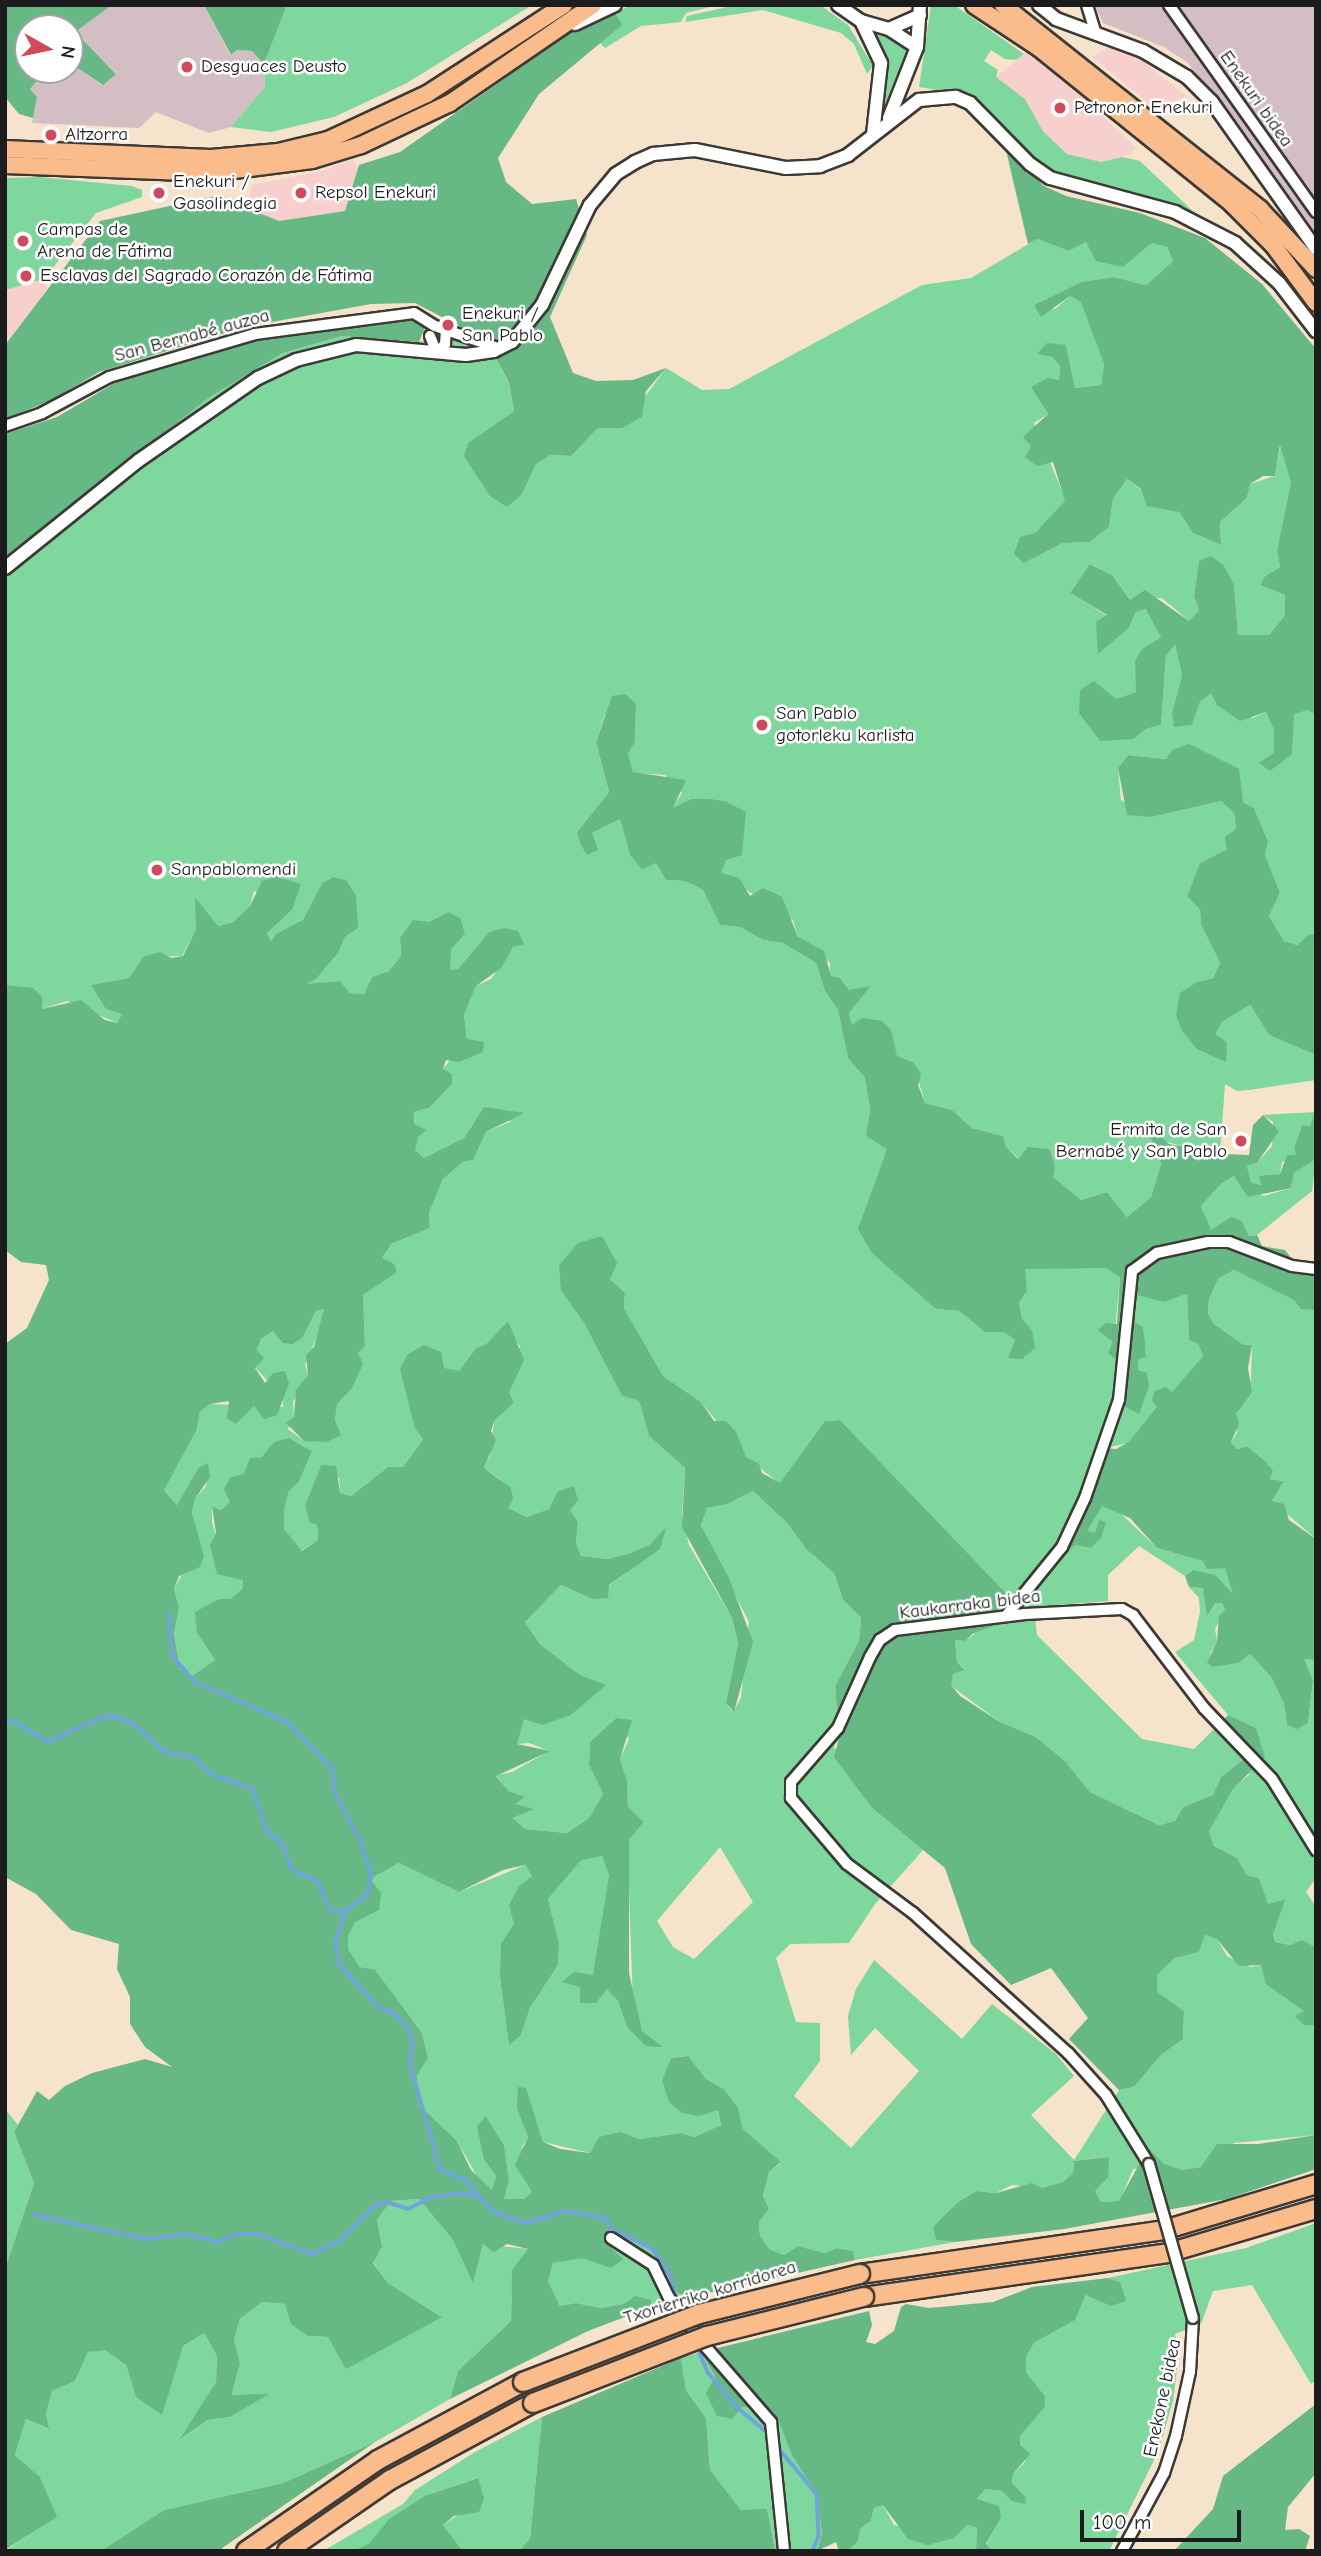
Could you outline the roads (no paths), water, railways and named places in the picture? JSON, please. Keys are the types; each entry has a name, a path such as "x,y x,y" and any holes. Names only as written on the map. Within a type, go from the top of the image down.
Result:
{"highway":[{"name":"Txorierriko korridorea","path":"246,2551 378,2460 523,2382 699,2314 860,2274 1164,2230 1316,2184"},
{"name":"Txorierriko korridorea","path":"287,2551 390,2480 533,2403 706,2336 864,2297 1168,2253 1316,2209"}],"main road":[{"path":"5,149 211,158 307,145 371,123 427,94 564,5"},
{"path":"5,165 211,173 312,160 361,145 450,103 593,5"},
{"path":"974,5 1039,48 1232,204 1273,244 1316,303"},
{"path":"1003,5 1260,209 1316,269"}],"street":[{"path":"533,44 615,5"},
{"path":"838,5 861,21 889,29 917,47"},
{"path":"1087,5 1096,35"},
{"name":"Enekuri bidea","path":"1169,5 1316,212"},
{"path":"1044,6 1056,19 1160,58 1187,77 1212,102 1316,249"},
{"path":"889,29 920,10"},
{"path":"887,121 908,76 917,47 920,10"},
{"path":"861,21 881,63 873,134"},
{"path":"908,76 919,100"},
{"path":"5,568 138,461 258,378 336,348 384,345 437,354 466,355 502,348 528,327 542,305 590,205 616,174 635,162 653,154 695,150 786,168 831,162 919,100 956,97 970,103 1030,164 1050,178 1175,212 1235,243 1279,283 1316,331"},
{"name":"San Bernabé auzoa","path":"5,426 42,413 109,377 256,334 402,314 420,314 435,326 477,344 502,348"},
{"path":"420,351 435,326"},
{"path":"437,354 445,344 446,331"},
{"path":"430,337 437,354"},
{"path":"1006,1616 1062,1547 1085,1498 1119,1400 1132,1271 1157,1253 1208,1242 1229,1242 1292,1266 1316,1269"},
{"name":"Kaukarraka bidea","path":"1149,2164 1106,2095 1068,2053 986,1983 914,1913 847,1864 788,1789 838,1728 880,1640 895,1630 1006,1616 1102,1608 1122,1609 1133,1615 1204,1708 1272,1779 1316,1850"},
{"name":"Enekone bidea","path":"1122,2551 1164,2473 1176,2436 1190,2372 1193,2318 1149,2164"},
{"path":"611,2238 653,2265 668,2296 705,2346 771,2422 784,2551"}],"waterway":[{"path":"169,1614 173,1656 195,1682 288,1722 332,1768 335,1793 360,1839 372,1876 367,1896 346,1911"},
{"path":"5,1722 14,1721 48,1742 105,1716 114,1716 133,1723 165,1752 194,1757 211,1774 253,1789 268,1833 282,1842 293,1870 318,1881 331,1911 346,1911 336,1942 340,1965 379,2008 393,2012 407,2026 413,2041 410,2064 441,2170 467,2181 479,2196"},
{"path":"35,2215 147,2239 187,2234 218,2242 236,2234 257,2234 312,2254 340,2241 374,2206 387,2202 408,2209 432,2197 460,2193 479,2196 494,2212 526,2223 565,2211 606,2218 611,2228 653,2249 671,2276 677,2302"},
{"path":"700,2353 708,2372 737,2407 770,2435"},
{"path":"777,2446 817,2494 819,2536 813,2551"}],"place":[{"name":"Desguaces Deusto","path":"187,67"},
{"name":"Petronor Enekuri","path":"1060,108"},
{"name":"Altzorra","path":"51,135"},
{"name":"Enekuri / Gasolindegia","path":"159,193"},
{"name":"Repsol Enekuri","path":"301,193"},
{"name":"Campas de Arena de Fátima","path":"23,241"},
{"name":"Esclavas del Sagrado Corazón de Fátima","path":"26,276"},
{"name":"Enekuri / San Pablo","path":"448,325"},
{"name":"San Pablo gotorleku karlista","path":"762,725"},
{"name":"Sanpablomendi","path":"157,870"},
{"name":"Ermita de San Bernabé y San Pablo","path":"1241,1141"}]}
